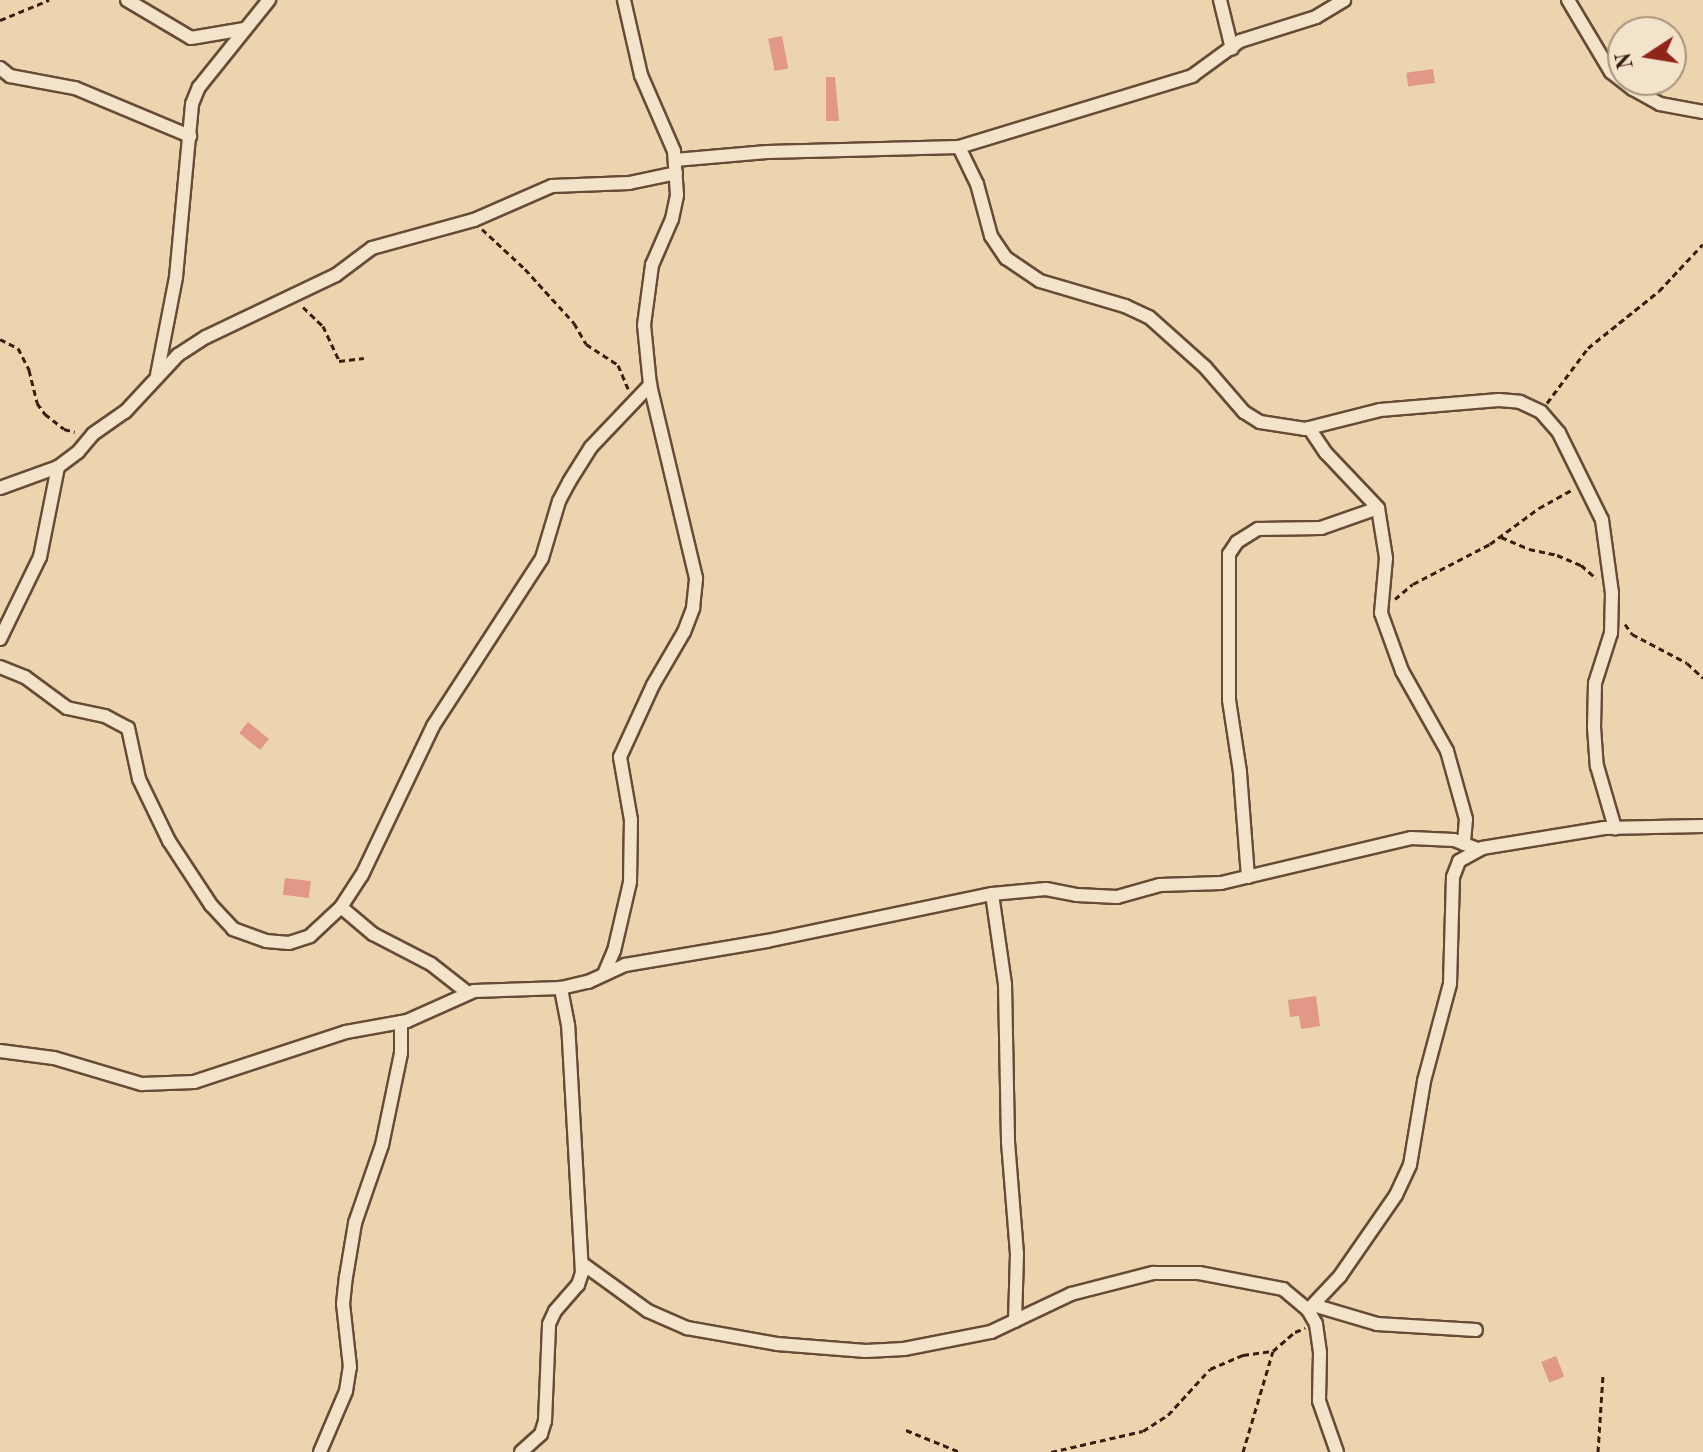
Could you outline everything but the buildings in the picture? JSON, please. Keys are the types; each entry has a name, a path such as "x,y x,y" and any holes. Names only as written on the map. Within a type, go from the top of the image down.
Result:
{"street":[{"path":"127,0 191,38 244,29"},
{"path":"157,375 176,277 192,104 199,87 269,0"},
{"path":"604,974 614,951 630,882 631,820 620,757 653,685 684,632 693,608 696,578 650,385 644,325 652,265 672,219 676,167 641,75 624,0"},
{"path":"1220,0 1232,49"},
{"path":"0,488 58,467 78,452 93,434 125,412 157,375 206,337 336,275 372,248 474,220 552,186 629,183 676,167 767,152 959,147 1192,76 1240,41 1316,17 1344,0"},
{"path":"1568,0 1611,72 1660,104 1703,112"},
{"path":"0,68 10,76 75,88 190,136"},
{"path":"959,147 977,184 991,236 1006,258 1040,281 1125,306 1149,317 1205,367 1244,412 1260,422 1309,428 1380,410 1499,400 1520,402 1541,412 1559,433 1602,520 1612,598 1611,633 1595,683 1594,727 1597,766 1615,828"},
{"path":"0,667 25,677 67,708 105,716 128,728 139,779 169,841 211,905 233,929 266,941 289,943 310,936 341,907 362,875 433,726 542,558 559,501 569,482 591,447 650,385"},
{"path":"1309,428 1326,453 1378,508 1386,558 1381,613 1402,671 1447,751 1466,819 1464,844"},
{"path":"0,639 40,557 58,467"},
{"path":"1248,877 1240,772 1229,700 1229,554 1237,542 1258,529 1321,528 1378,508"},
{"path":"1311,1307 1330,1290 1371,1232 1396,1195 1410,1165 1424,1081 1450,984 1454,953 1453,877 1459,861 1478,849 1615,828 1703,826"},
{"path":"1,1052 54,1058 142,1084 194,1082 346,1032 401,1022 468,993 561,988 625,965 767,941 992,894 1046,889 1077,895 1117,897 1160,885 1221,883 1411,838 1435,837 1478,849"},
{"path":"992,894 1005,984 1008,1142 1017,1254 1015,1321"},
{"path":"341,907 373,934 431,964 468,993"},
{"path":"521,1452 541,1434 545,1421 549,1324 555,1311 578,1285 583,1264 568,1025 561,988"},
{"path":"320,1452 346,1391 350,1367 343,1304 346,1277 355,1223 385,1130 401,1053 401,1022"},
{"path":"583,1264 648,1311 687,1328 777,1344 866,1351 904,1349 991,1332 1071,1294 1153,1273 1199,1273 1283,1289 1311,1307 1377,1324 1476,1330"},
{"path":"1311,1307 1320,1353 1319,1401 1337,1452"}],"path":[{"path":"0,20 49,0"},
{"path":"474,220 511,253 574,323 586,344 618,365 632,404"},
{"path":"1541,412 1588,348 1659,291 1703,244"},
{"path":"291,298 323,326 339,361 364,358"},
{"path":"0,339 18,348 29,370 37,403 45,414 64,429 93,434"},
{"path":"1381,613 1413,584 1501,537 1584,480"},
{"path":"1501,537 1581,565 1612,598 1632,634 1687,663 1703,678"},
{"path":"1243,1452 1273,1351 1295,1332 1316,1324"},
{"path":"1051,1452 1143,1431 1168,1415 1210,1369 1243,1355 1273,1351"},
{"path":"1598,1452 1603,1374"},
{"path":"906,1430 960,1452"}]}
